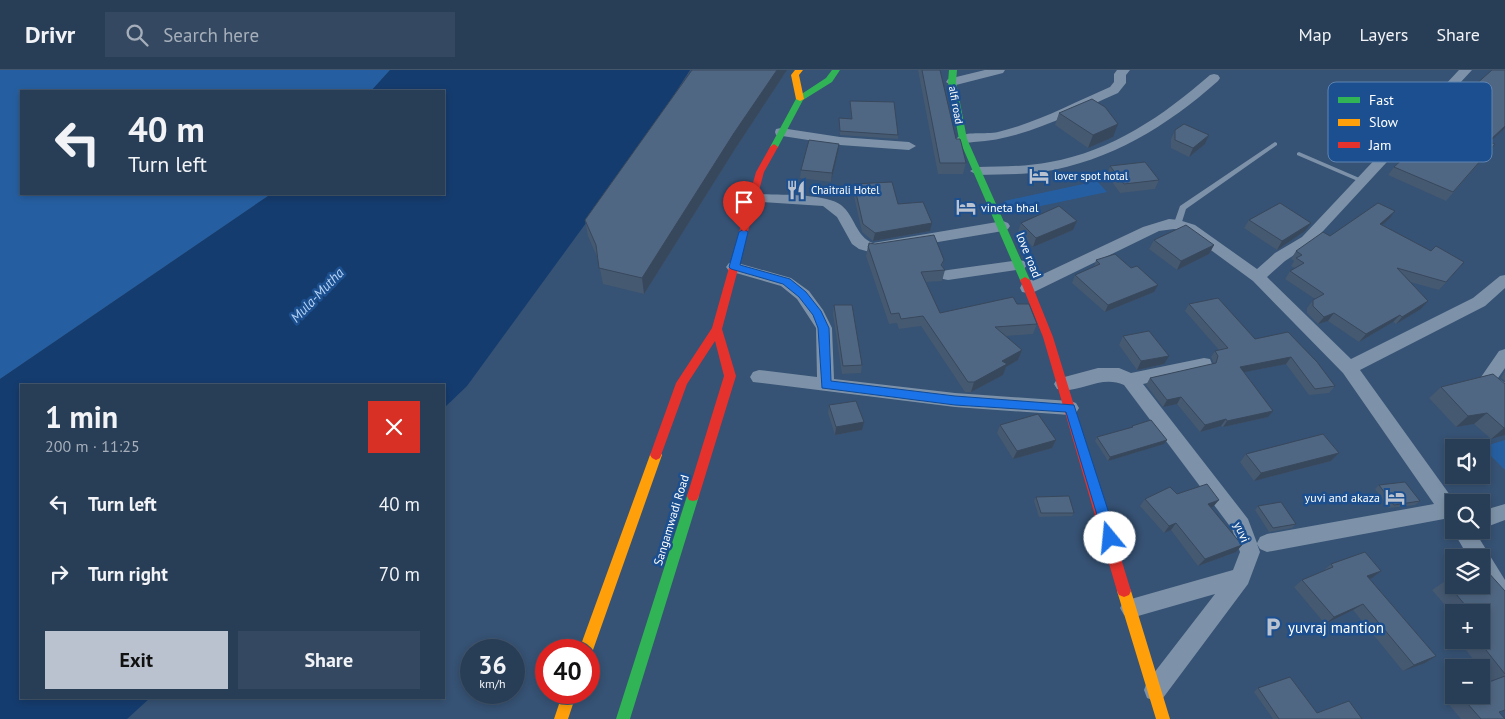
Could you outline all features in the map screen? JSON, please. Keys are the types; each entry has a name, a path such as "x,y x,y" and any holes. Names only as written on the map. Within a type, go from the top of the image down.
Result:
{"main road":[{"path":"799,70 795,75 800,99"},
{"path":"590,639 682,383 717,329 760,172 800,99 829,80 836,70"},
{"name":"alfi road","path":"952,76 963,139"},
{"name":"love road","path":"963,139 1003,226 1048,337 1156,690 1163,719"},
{"name":"Sangamwadi Road","path":"623,719 730,376 717,329"},
{"path":"561,719 566,704"}],"street":[{"path":"952,76 999,70"},
{"path":"963,139 996,137 1053,117 1114,90 1120,83 1120,74 1124,70"},
{"path":"1455,82 1466,70"},
{"path":"977,171 1022,170 1060,164 1108,149 1156,125 1189,101 1214,78"},
{"path":"781,132 858,144 908,146"},
{"path":"1258,277 1280,258 1307,240 1380,162"},
{"path":"753,198 826,202 836,206 843,213 857,242 862,246 873,248 1003,226"},
{"path":"1028,288 1148,230 1166,224 1178,223 1190,228 1258,277 1349,368 1445,504"},
{"path":"948,275 1019,265"},
{"path":"734,267 786,282 803,295 817,314 824,328 826,385"},
{"path":"1349,368 1478,302 1505,280"},
{"path":"1505,356 1488,380 1505,392"},
{"path":"1063,384 1098,375 1119,374 1130,380 1204,364"},
{"path":"759,377 955,400 1070,408"},
{"name":"yuvi","path":"1130,380 1241,525 1250,552 1241,577 1156,690"},
{"path":"1490,517 1505,512"},
{"path":"1267,543 1445,514"},
{"path":"1490,574 1505,598"},
{"path":"1131,608 1241,577"}],"lane":[{"path":"1178,223 1183,208 1275,144"},
{"path":"1299,154 1362,181"}],"shaded area":[{"path":"0,70 390,70 372,90 20,90 20,195 270,195 0,379"},
{"path":"1097,181 1107,192 1013,212 1004,201"},
{"path":"1505,440 1505,470 1490,455 1490,445"}],"water":[{"name":"Mula-Mutha","path":"390,70 690,70 632,160 467,386 445,407 445,384 20,384 20,699 149,699 127,719 0,719 0,379 270,195 445,195 445,90 372,90"}],"building":[{"path":"692,70 777,70 734,133 642,278 599,268 596,245 585,220"},
{"path":"922,70 940,70 956,139 960,139 966,163 940,163"},
{"path":"1492,70 1505,70 1505,126 1492,138 1492,82 1478,82"},
{"path":"1092,99 1105,107 1118,124 1093,135 1059,113"},
{"path":"850,101 894,102 898,135 840,131 839,118 852,119"},
{"path":"1184,124 1209,135 1193,148 1175,140 1175,130"},
{"path":"809,140 839,144 832,173 801,170"},
{"path":"1145,162 1159,180 1124,184 1110,166"},
{"path":"1399,162 1479,162 1453,192 1394,167"},
{"path":"892,182 898,204 923,202 932,223 875,233 863,224 854,184"},
{"path":"1280,203 1311,223 1282,241 1249,220"},
{"path":"1378,203 1395,211 1380,224 1431,251 1436,246 1464,262 1446,282 1397,268 1428,301 1402,317 1400,315 1366,334 1334,313 1324,317 1313,306 1313,300 1324,294 1290,271 1304,263 1296,258 1302,255 1296,251 1323,232 1330,236"},
{"path":"1059,206 1077,221 1036,238 1021,223"},
{"path":"1186,225 1214,245 1181,261 1154,240"},
{"path":"934,235 944,260 941,265 945,270 921,272 940,313 1013,297 1017,304 1029,304 1037,324 995,327 1022,350 1002,361 1007,364 974,382 968,382 923,316 901,319 899,313 891,314 868,246 869,243 875,244"},
{"path":"1115,254 1131,268 1137,266 1158,285 1108,305 1075,275 1100,264 1096,260"},
{"path":"1218,298 1255,339 1288,332 1317,362 1335,386 1315,389 1291,357 1240,367 1273,411 1227,421 1226,419 1205,425 1181,397 1167,400 1150,378 1216,363 1218,356 1215,351 1228,348 1189,304"},
{"path":"834,305 852,305 862,365 843,366"},
{"path":"1149,331 1169,356 1141,361 1123,336"},
{"path":"1493,374 1505,384 1505,428 1487,413 1468,416 1441,387"},
{"path":"856,401 864,422 836,427 829,405"},
{"path":"1038,414 1056,440 1017,451 1000,425"},
{"path":"1151,420 1167,440 1110,457 1097,437 1133,427"},
{"path":"1323,434 1339,453 1261,473 1246,454"},
{"name":"yuvi and akaza","path":"1405,482 1420,501 1394,505 1379,485"},
{"path":"1207,484 1219,500 1208,504 1242,545 1205,559 1176,523 1169,526 1145,499 1170,487 1177,494"},
{"path":"1069,496 1074,513 1041,513 1036,497"},
{"path":"1281,502 1296,524 1273,528 1258,506"},
{"path":"1365,552 1381,571 1367,576 1436,656 1414,665 1363,604 1334,617 1302,580 1333,567 1331,564"},
{"path":"1490,574 1505,591 1505,674 1485,649 1490,649 1490,604 1464,604 1456,594 1490,594"},
{"path":"1505,676 1505,710 1499,712 1505,719 1481,719 1468,704 1490,704 1490,682"},
{"path":"1290,677 1317,713 1349,701 1362,719 1279,719 1258,688"}],"traffic: fast":[{"path":"774,147 800,99 829,80 836,70"},
{"path":"953,70 952,82 963,139 1025,280"},
{"path":"623,719 693,496"}],"traffic: slow":[{"path":"799,70 795,75 800,99"},
{"path":"590,639 656,455"},
{"path":"1124,591 1163,719"},
{"path":"561,719 566,704"}],"traffic: jam":[{"path":"656,455 682,383 717,329 760,172 774,147"},
{"path":"1025,280 1048,337 1124,591"},
{"path":"693,496 730,376 717,329"}],"place":[{"name":"lover spot hotal","path":"1039,176"},
{"name":"Chaitrali Hotel","path":"796,190"},
{"name":"vineta bhal","path":"966,207"},
{"name":"yuvi and akaza","path":"1395,497"},
{"name":"yuvraj mantion","path":"1273,627"}],"route":[{"path":"744,232 734,267 786,282 803,295 817,314 824,328 826,385 955,400 1070,408 1110,538"}]}
